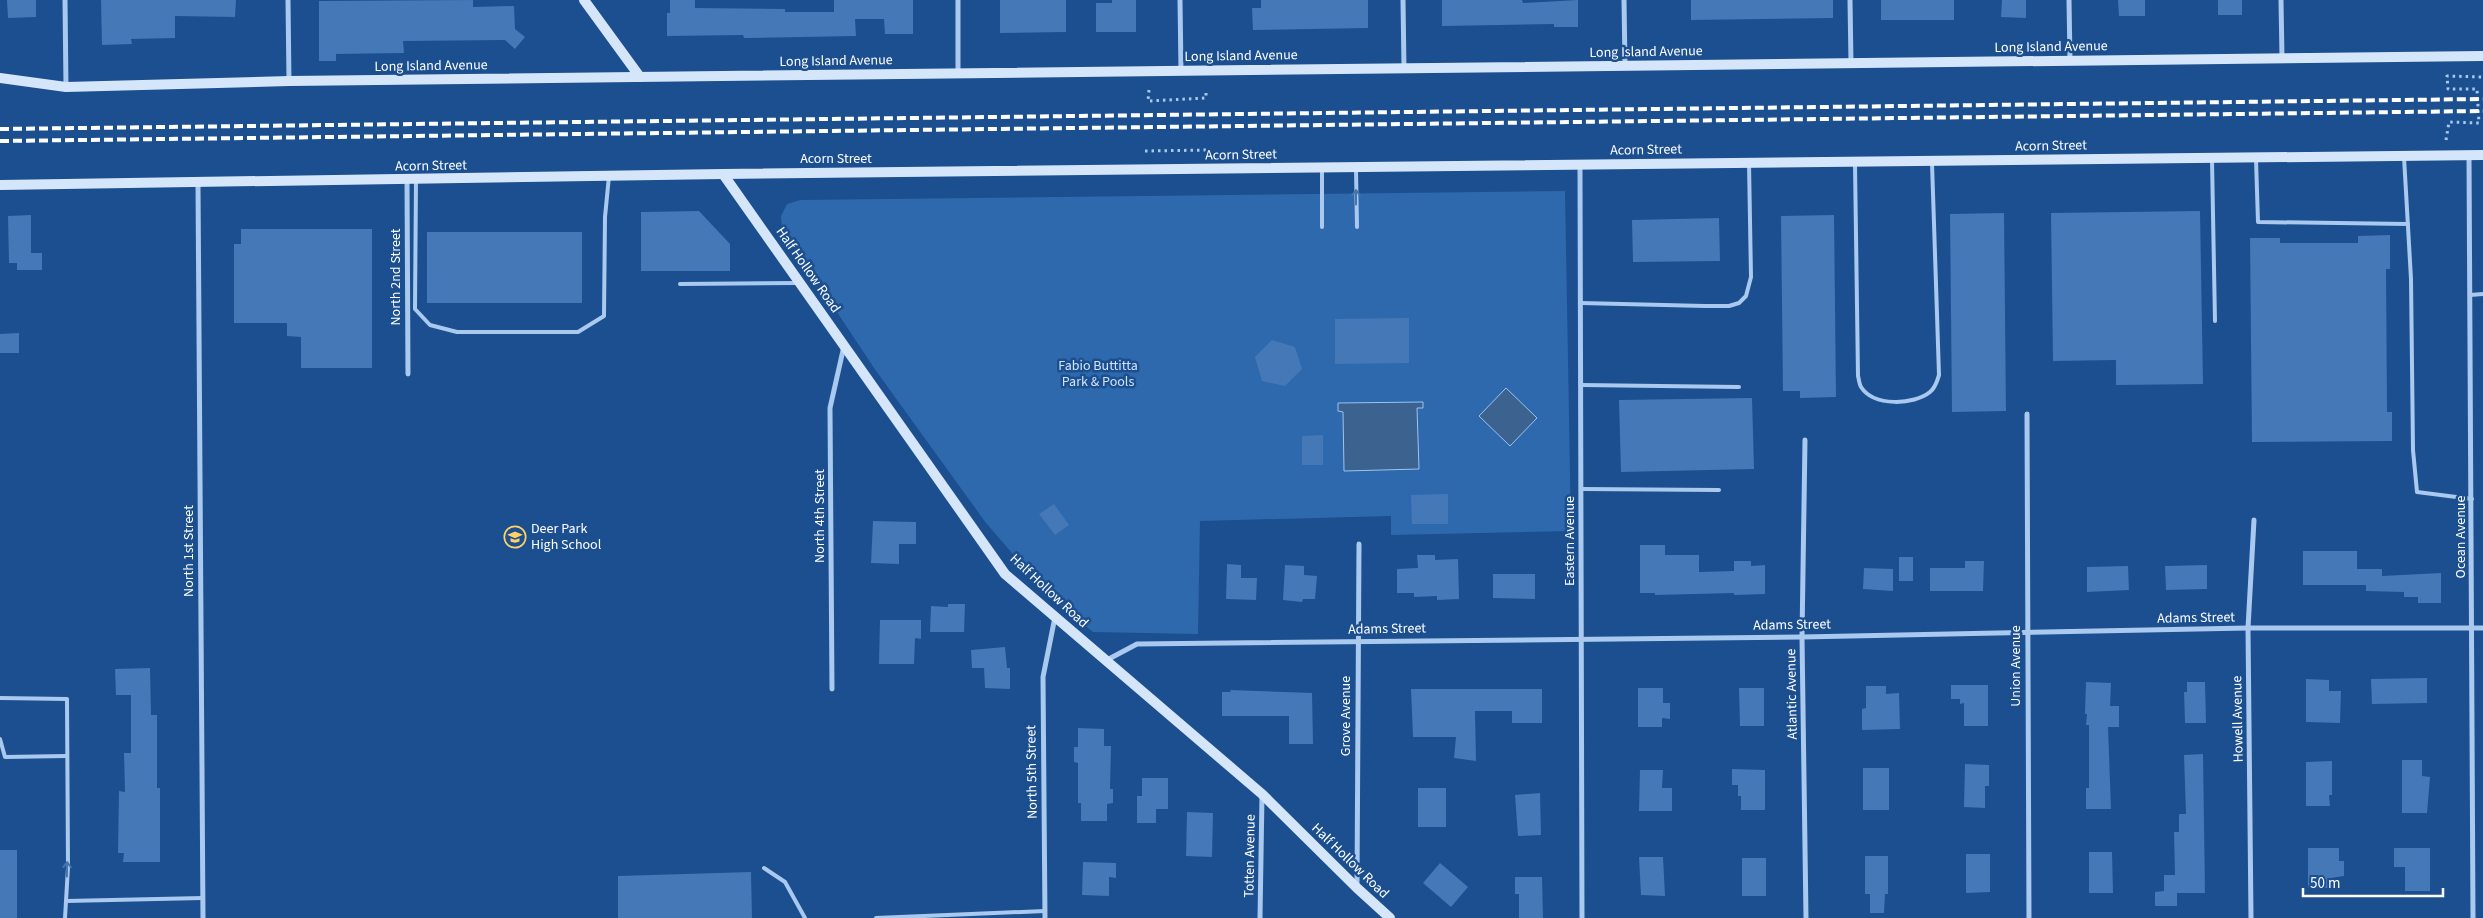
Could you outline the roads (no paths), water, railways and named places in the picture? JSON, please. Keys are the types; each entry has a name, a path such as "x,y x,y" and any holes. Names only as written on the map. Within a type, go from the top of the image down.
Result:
{"street":[{"path":"66,0 66,88"},
{"path":"288,0 289,81"},
{"path":"584,0 640,77"},
{"path":"958,0 958,74"},
{"path":"1180,0 1181,71"},
{"path":"1403,0 1404,68"},
{"path":"1624,0 1625,66"},
{"path":"1850,0 1851,63"},
{"path":"2070,0 2070,61"},
{"path":"2281,0 2282,58"},
{"name":"Long Island Avenue","path":"0,78 66,88 289,81 2483,56"},
{"name":"Ocean Avenue","path":"2469,155 2473,628 2473,918"},
{"name":"Acorn Street","path":"0,185 723,174 2483,155"},
{"name":"Eastern Avenue","path":"1580,165 1582,918"},
{"name":"Half Hollow Road","path":"723,174 1005,574 1054,622 1104,661 1262,794 1356,888 1390,918"},
{"name":"North 2nd Street","path":"408,374 411,180"},
{"name":"North 1st Street","path":"198,183 204,918"},
{"name":"North 4th Street","path":"832,689 830,408 844,345"},
{"name":"Union Avenue","path":"2027,414 2029,918"},
{"name":"Atlantic Avenue","path":"1805,440 1802,636 1806,918"},
{"name":"Howell Avenue","path":"2251,918 2248,628 2254,520"},
{"name":"Grove Avenue","path":"1356,888 1359,544"},
{"name":"North 5th Street","path":"1045,918 1042,677 1054,622"},
{"name":"Adams Street","path":"1104,661 1137,644 1802,636 2248,628 2483,628"},
{"name":"Totten Avenue","path":"1260,918 1262,794"}],"lane":[{"path":"2404,156 2408,224 2413,430 2418,492 2472,499"},
{"path":"2256,157 2258,222 2408,224"},
{"path":"2212,158 2215,321"},
{"path":"1855,162 1858,376 1861,387 1870,394 1882,400 1906,401 1920,398 1930,392 1936,386 1939,375 1932,161"},
{"path":"1581,303 1728,306 1739,303 1746,296 1751,277 1749,163"},
{"path":"1356,167 1357,227"},
{"path":"1322,168 1322,227"},
{"path":"411,180 415,309 430,325 457,332 578,332 604,316 608,176"},
{"path":"680,284 801,283"},
{"path":"2470,294 2483,294"},
{"path":"1581,385 1739,387"},
{"path":"1581,489 1719,490"},
{"path":"0,698 67,699 68,867 65,918"},
{"path":"0,739 5,758 66,756"},
{"path":"764,868 785,882 805,918"},
{"path":"66,901 203,898"},
{"path":"876,918 1045,911"}],"railway":[{"path":"0,129 2483,99"},
{"path":"0,141 2483,111"}],"place":[{"name":"Deer Park High School","path":"515,537"}],"park label":[{"name":"Fabio Buttitta Park & Pools","path":"1098,374"}]}
